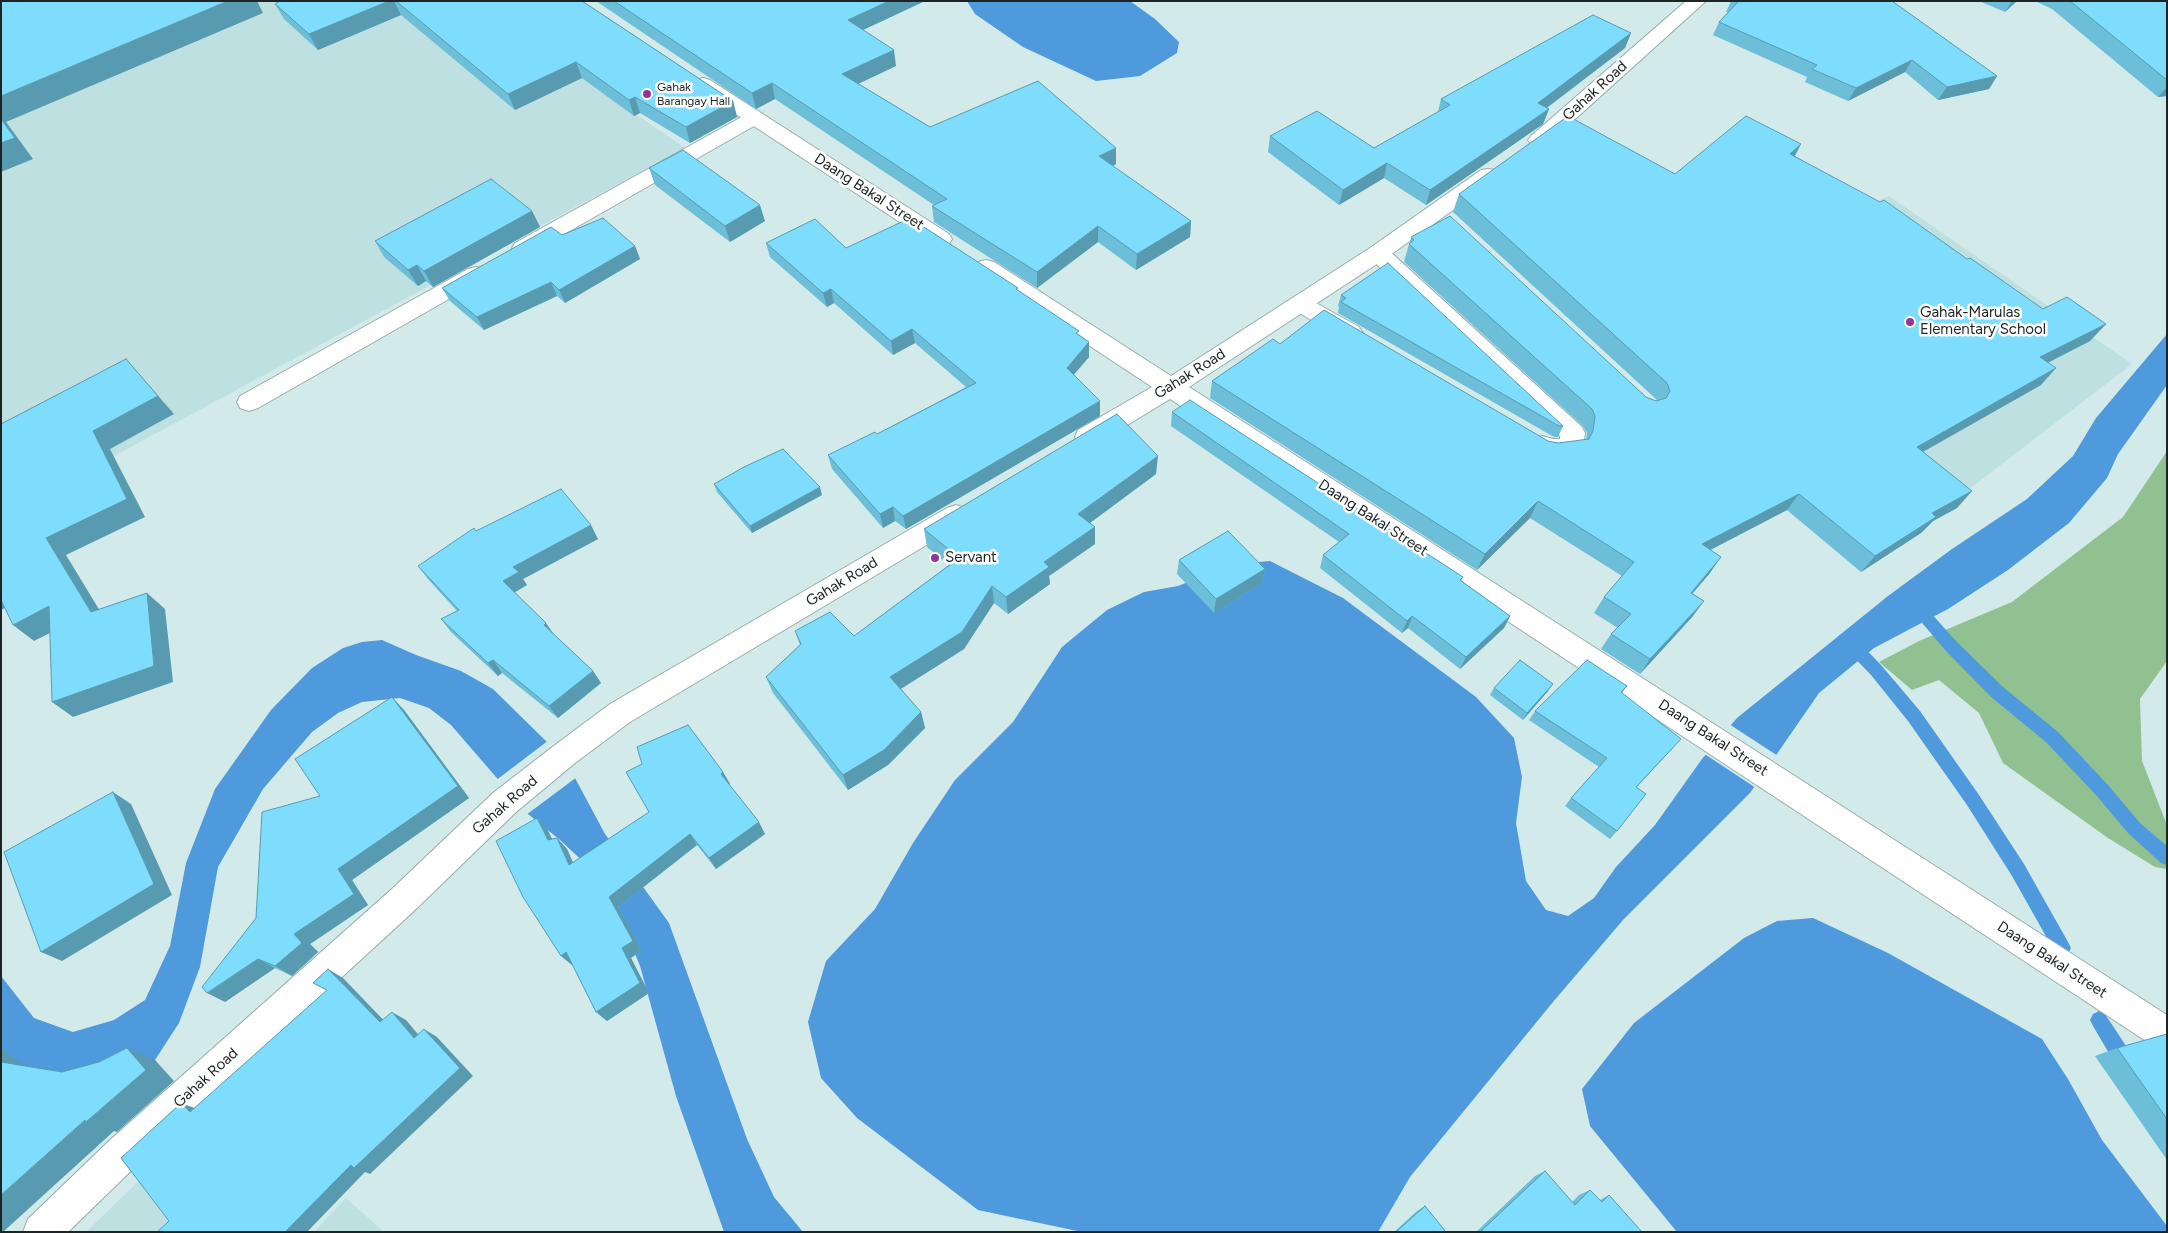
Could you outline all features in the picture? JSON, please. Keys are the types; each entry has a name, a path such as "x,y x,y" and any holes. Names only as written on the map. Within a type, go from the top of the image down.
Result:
{"street":[{"name":"Gahak Road","path":"1068,448 1171,387 1378,253 1444,218 1516,155 1555,127 1697,1"},
{"name":"Daang Bakal Street","path":"684,71 1773,777 2167,1035"},
{"path":"249,402 754,118"},
{"path":"1378,253 1573,433 1571,447 1550,449 1524,434"},
{"path":"1301,304 1370,344"},
{"name":"Gahak Road","path":"41,1232 123,1153 404,898 504,804 566,754 620,713 974,504"}],"shaded area":[{"path":"1,1 473,1 685,148 1,517"},
{"name":"Gahak-Marulas Elementary School","path":"1889,196 2132,364 1959,497 1697,281"},
{"path":"149,1171 196,1232 86,1232"},
{"path":"346,1198 384,1232 314,1232"}],"green space":[{"path":"2167,451 2167,661 2140,699 2142,761 2167,825 2167,869 2155,867 2108,838 2003,763 1979,713 1939,680 1912,690 1879,662 1919,641 2012,602 2123,517"}],"water":[{"path":"967,1 1130,1 1155,19 1179,42 1177,53 1140,76 1096,81 1023,47 975,14"},
{"path":"2167,334 2167,385 2118,454 2107,478 2069,523 2008,570 1948,609 1874,648 1819,693 1750,793 1623,920 1553,1002 1410,1177 1378,1232 1082,1232 978,1210 857,1118 821,1078 808,1022 826,961 875,909 913,843 955,780 1013,722 1062,647 1107,610 1144,592 1178,586 1234,564 1270,561 1343,598 1476,697 1514,738 1522,777 1516,823 1526,881 1546,910 1568,916 1594,898 1616,867 1655,825 1702,759 1737,718 1888,596 1952,549 2027,499 2073,456 2096,418"},
{"path":"382,640 416,655 461,671 493,689 547,742 575,778 605,834 669,923 747,1139 774,1197 803,1232 724,1232 676,1096 640,966 620,916 589,867 528,814 451,725 429,708 400,698 362,702 338,713 312,732 263,789 218,867 200,967 179,1023 155,1060 128,1073 34,1073 1,1053 1,976 34,1018 73,1032 114,1020 145,1000 170,946 186,863 215,789 271,710 312,668 343,648 362,642"},
{"path":"1813,918 1888,953 2042,1039 2068,1079 2102,1140 2167,1226 2167,1232 1677,1232 1590,1126 1582,1089 1634,1023 1744,938 1777,921"}],"pier":[{"path":"1729,724 1778,756 1756,788 1703,753"},
{"path":"549,740 577,777 526,815 495,781"}],"building":[{"path":"1,1 228,1 1,96"},
{"path":"280,1 389,1 309,34 275,4"},
{"path":"396,1 582,1 733,101 686,127 635,97 629,100 576,62 508,94"},
{"path":"614,1 889,1 848,20 894,50 842,74 930,127 1038,81 1116,148 1099,156 1191,221 1137,254 1098,226 1037,272 932,206 947,199 772,83 752,93"},
{"path":"1738,1 1892,1 1997,76 1947,87 1912,60 1856,88 1812,69 1817,65 1719,22"},
{"path":"2070,1 2167,1 2167,80"},
{"path":"1593,15 1631,33 1538,103 1549,109 1430,190 1387,163 1343,190 1270,136 1317,111 1374,148 1450,105 1441,99"},
{"path":"1568,116 1675,174 1746,116 1801,144 1790,154 1880,202 1884,200 1967,259 1970,258 2043,309 2067,297 2106,324 2040,357 2056,368 1917,447 1972,491 1932,513 1936,517 1875,556 1799,494 1702,544 1721,557 1691,593 1704,601 1650,659 1611,634 1631,614 1604,597 1634,562 1538,501 1485,554 1212,381 1273,339 1280,344 1324,310 1548,441 1558,443 1589,439 1593,431 1595,416 1592,409 1409,244 1414,240 1411,237 1450,216 1646,397 1656,401 1666,398 1670,391 1667,383 1459,194"},
{"path":"1,119 15,138 1,143"},
{"path":"683,150 760,205 725,226 649,168"},
{"path":"491,179 532,211 424,271 417,265 408,270 375,241"},
{"path":"603,218 635,246 559,290 551,282 477,317 442,288 551,227 562,235"},
{"path":"910,218 1018,288 1016,289 1079,331 1076,333 1089,342 1067,368 1100,401 903,516 893,507 880,514 828,455 875,432 877,434 976,383 912,329 891,341 831,289 823,293 766,243 815,219 846,248"},
{"path":"1388,263 1563,426 1559,426 1341,302 1346,298 1341,295"},
{"path":"126,359 158,396 93,431 127,499 46,538 91,612 147,593 154,666 52,702 49,606 13,625 1,600 1,424"},
{"path":"1190,400 1463,577 1460,580 1510,616 1466,657 1412,616 1407,621 1323,555 1349,534 1172,412"},
{"path":"1117,414 1158,456 1078,514 1095,527 1044,562 1049,567 1006,597 992,586 962,632 890,677 921,712 884,750 843,775 766,677 801,644 795,631 830,612 854,636 959,558 924,529"},
{"path":"783,449 820,487 750,526 714,484 744,467"},
{"path":"561,489 591,525 513,567 519,572 503,581 546,623 544,625 593,671 549,706 493,660 488,663 441,619 459,610 418,566 474,528 476,531"},
{"path":"1228,531 1265,569 1216,599 1179,560"},
{"path":"1520,660 1553,684 1527,713 1494,688"},
{"path":"1587,660 1627,686 1621,692 1681,739 1636,787 1646,794 1617,831 1571,798 1607,758 1535,711"},
{"path":"392,697 458,786 338,869 354,894 294,934 302,943 275,966 258,959 207,993 202,987 256,918 262,812 320,796 295,759"},
{"path":"688,725 723,772 721,774 759,822 709,858 690,834 609,897 633,941 622,948 640,983 596,1012 566,952 561,956 523,897 496,841 537,818 548,840 557,838 569,865 649,812 626,772 642,764 637,747"},
{"path":"113,792 154,884 41,952 4,852"},
{"path":"328,969 380,1022 392,1012 414,1038 424,1029 460,1068 354,1168 351,1165 285,1232 157,1232 169,1221 121,1158 181,1103 190,1112 327,990 313,983"},
{"path":"2167,1034 2167,1119 2117,1048"},
{"path":"127,1048 146,1070 86,1122 85,1120 1,1195 1,1062 62,1072 99,1062"},
{"path":"1545,1171 1575,1205 1590,1190 1602,1202 1609,1195 1642,1232 1480,1232"},
{"path":"1425,1206 1446,1232 1396,1232"}],"waterway":[{"path":"1916,606 1951,646 1997,692 2052,737 2102,790 2134,828 2167,857"},
{"path":"1849,642 1876,670 1914,716 1973,800 2018,870 2062,948"},
{"path":"2099,1020 2127,1065"}],"place":[{"name":"Gahak Barangay Hall","path":"647,94"},
{"name":"Gahak-Marulas Elementary School","path":"1910,322"},
{"name":"Servant","path":"935,558"}]}
